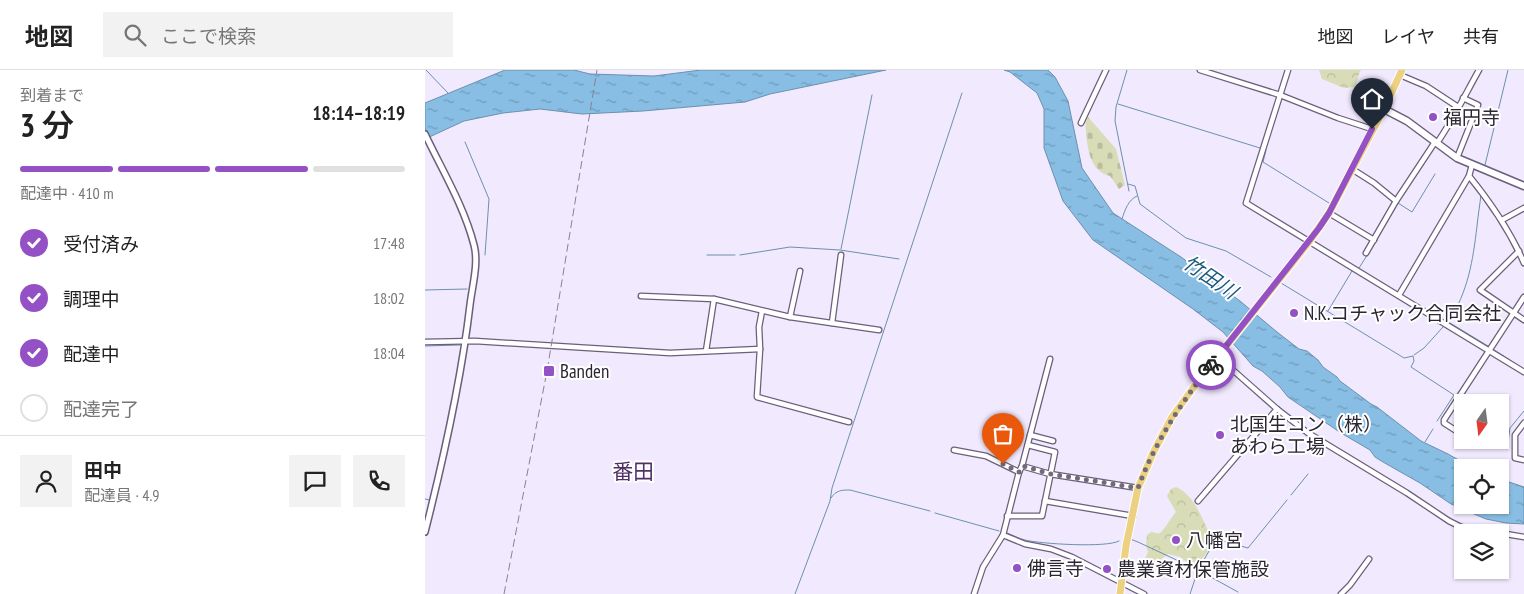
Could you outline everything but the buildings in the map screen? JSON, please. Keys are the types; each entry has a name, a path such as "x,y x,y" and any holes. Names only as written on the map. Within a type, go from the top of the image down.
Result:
{"main road":[{"path":"1120,594 1138,488 1145,469 1173,417 1217,356 1309,242 1329,213 1401,73"},
{"path":"1384,109 1407,121 1457,158 1524,186"}],"street":[{"path":"1081,124 1106,70"},
{"path":"1200,70 1280,95 1372,129"},
{"path":"1288,70 1246,203 1524,372"},
{"path":"1366,253 1396,201 1436,142 1455,118 1458,107 1479,70"},
{"path":"1401,73 1426,86 1458,107"},
{"path":"1457,158 1478,105 1463,98"},
{"path":"425,134 461,210 475,246 475,267 466,341 450,428 425,532"},
{"path":"1399,296 1469,176 1472,165"},
{"path":"1352,168 1375,183 1396,201"},
{"path":"1469,176 1502,220 1524,263"},
{"path":"1502,220 1524,208"},
{"path":"1329,213 1374,240"},
{"path":"1519,251 1480,290 1524,320"},
{"path":"832,323 841,255"},
{"path":"790,317 800,271"},
{"path":"641,296 714,299 790,317 879,330"},
{"path":"1460,394 1524,297"},
{"path":"706,351 714,299"},
{"path":"762,311 759,327 760,349 757,397 849,422"},
{"path":"425,342 466,341 670,353 760,349"},
{"path":"1217,356 1277,409 1308,433 1455,524"},
{"path":"974,594 983,568 1003,535 1019,472 1023,466 1050,359"},
{"path":"1454,403 1443,420 1444,423 1454,430"},
{"path":"1198,501 1277,409"},
{"path":"1524,424 1515,435 1515,458 1524,460"},
{"path":"1030,435 1053,440"},
{"path":"1007,516 1042,516 1055,452 1028,445"},
{"path":"955,450 986,456 1019,472"},
{"path":"1023,466 1051,474 1138,488"},
{"path":"1045,501 1133,516"},
{"path":"1003,535 1025,544 1072,557 1144,594"},
{"path":"1509,535 1524,537"},
{"path":"1341,594 1369,560"}],"green space":[{"path":"1319,70 1361,70 1354,87 1344,88 1322,79"},
{"path":"1088,117 1116,149 1125,185 1119,189 1110,176 1098,170 1091,159 1086,133"},
{"path":"1176,487 1182,490 1195,504 1211,536 1209,548 1200,560 1201,566 1198,568 1195,568 1180,557 1168,554 1153,564 1143,564 1148,552 1146,545 1147,535 1151,532 1160,533 1176,512 1167,496 1171,489"}],"water":[{"path":"505,70 574,70 590,74 654,76 701,70 886,70 770,94 745,102 582,114 540,109 503,113 464,121 425,139 425,103"},
{"path":"1004,70 1048,70 1055,77 1068,101 1082,168 1113,213 1181,257 1240,301 1299,349 1307,351 1340,381 1421,441 1457,459 1454,459 1454,505 1375,457 1370,450 1288,397 1262,371 1253,366 1223,332 1093,240 1063,201 1044,148 1044,109 1037,93 1010,72"},
{"path":"1509,482 1524,487 1524,524 1486,519 1474,514 1509,514"}],"waterway":[{"path":"426,70 448,93"},
{"path":"1127,70 1116,107 1115,121 1129,191"},
{"path":"1485,165 1508,70"},
{"path":"795,594 830,501 832,488 962,93"},
{"path":"841,249 872,95"},
{"path":"1118,104 1260,148"},
{"path":"465,142 489,199 485,255"},
{"path":"1266,150 1263,162 1329,203"},
{"path":"1371,249 1398,203 1412,212 1435,174"},
{"name":"竹田川","path":"1128,184 1135,186 1140,204 1186,238 1226,251 1271,277"},
{"path":"1448,322 1455,311 1469,276 1481,194"},
{"path":"1122,219 1129,203 1137,196"},
{"path":"740,255 790,247 840,250 899,259"},
{"path":"1359,268 1368,254"},
{"path":"707,255 735,255"},
{"path":"1328,311 1352,271"},
{"path":"1281,283 1404,358 1413,356 1414,361 1411,367 1454,395 1437,421"},
{"path":"425,290 467,289"},
{"path":"1450,323 1488,346"},
{"path":"1414,355 1424,348 1443,327"},
{"path":"425,346 460,345"},
{"path":"1493,349 1524,369"},
{"path":"1509,435 1510,428 1524,411"},
{"path":"1425,442 1433,429"},
{"path":"1291,495 1308,474"},
{"path":"831,498 837,492 850,490 930,511"},
{"path":"425,499 430,500"},
{"path":"1190,594 1198,570 1216,539 1248,548 1287,500"},
{"path":"935,513 999,531"},
{"path":"1007,533 1025,540 1059,544 1088,545 1119,541"},
{"path":"1130,539 1198,570 1238,592"}],"railway":[{"path":"504,594 547,371 597,70"}],"way so far":[{"path":"1003,464 1019,472 1023,466 1051,474 1138,488 1145,469 1173,417 1211,365"}],"place":[{"name":"福円寺","path":"1433,117"},
{"name":"N.K.コチャック合同会社","path":"1294,313"},
{"name":"Banden","path":"549,371"},
{"name":"北国生コン（株） あわら工場","path":"1220,435"},
{"name":"八幡宮","path":"1176,540"},
{"name":"佛言寺","path":"1017,568"},
{"name":"農業資材保管施設","path":"1107,569"}],"district":[{"name":"番田","path":"633,471"}],"route":[{"path":"1211,365 1319,228 1329,213 1372,129"}]}
